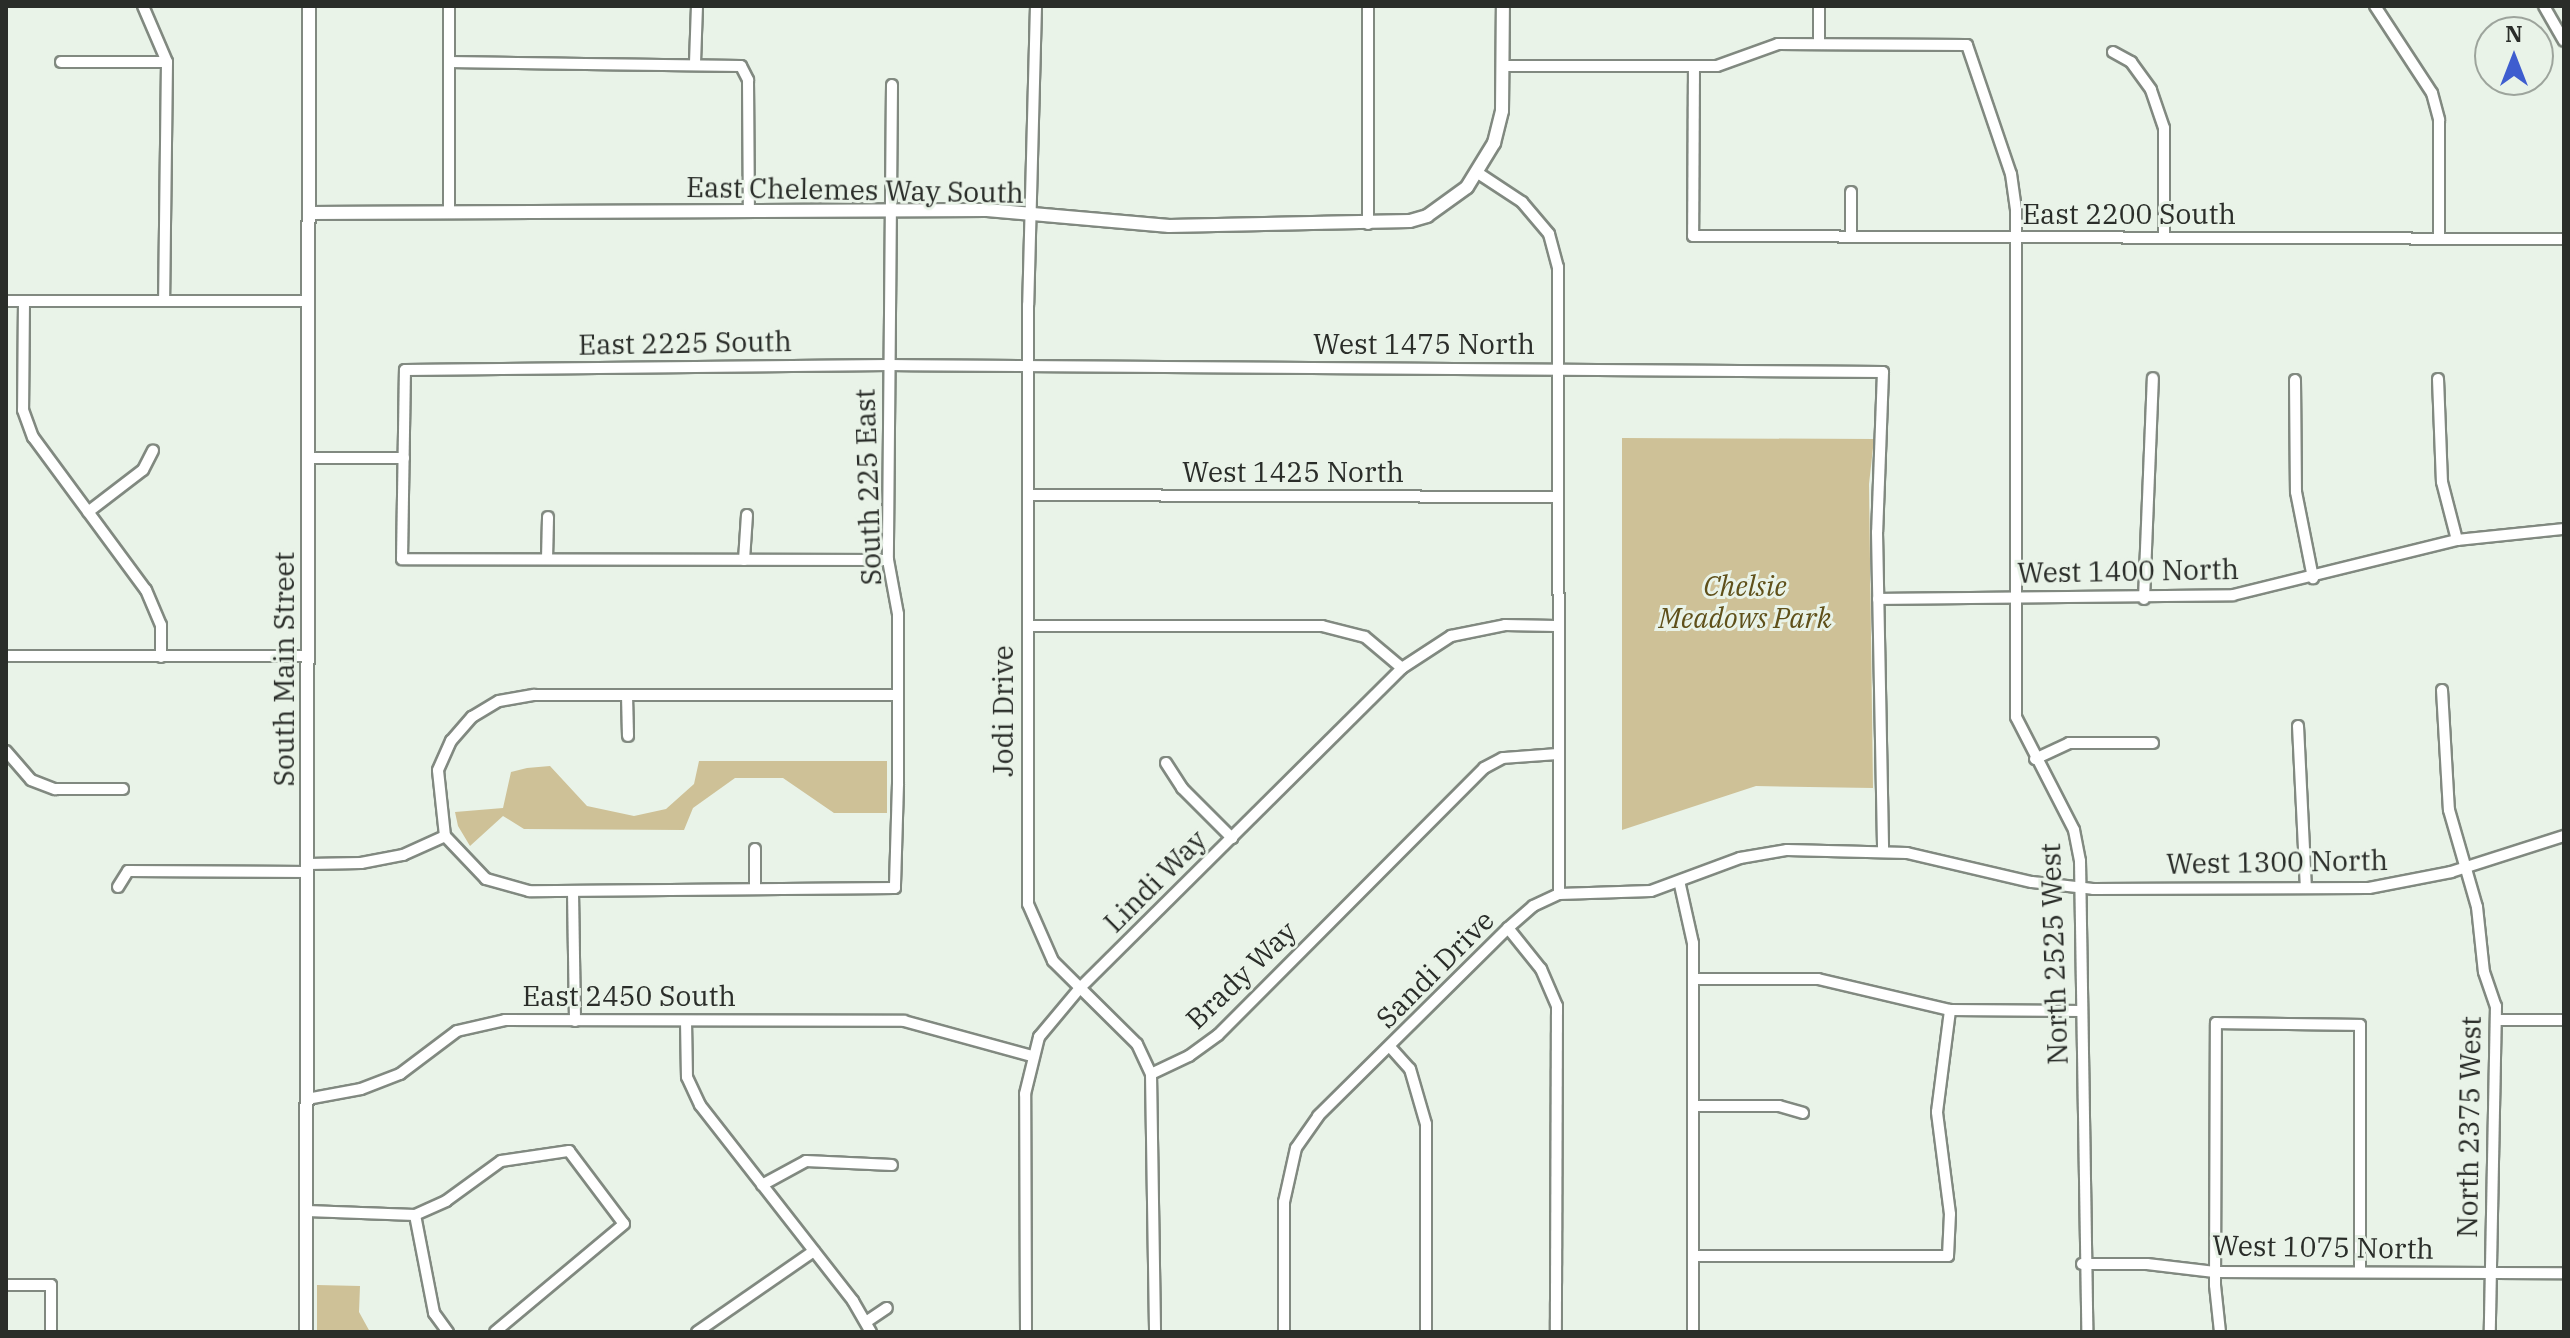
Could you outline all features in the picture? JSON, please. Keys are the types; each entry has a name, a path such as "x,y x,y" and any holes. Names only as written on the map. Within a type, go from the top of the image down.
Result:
{"street":[{"path":"143,6 167,62 164,301"},
{"name":"South Main Street","path":"306,1332 309,6"},
{"path":"449,6 449,212"},
{"path":"695,63 697,6"},
{"name":"Jodi Drive","path":"1036,6 1034,215 1028,305 1028,904 1042,945 1137,1044 1151,1074"},
{"path":"1368,6 1368,224"},
{"path":"1503,6 1497,133 1478,173 1522,202 1549,234 1558,267 1556,754 1559,894"},
{"path":"1502,66 1694,66 1736,62 1778,44 1819,44 1819,6"},
{"path":"2375,6 2432,93 2439,120 2439,239"},
{"path":"2544,6 2564,41"},
{"name":"North 2525 West","path":"1819,44 1967,45 2011,174 2016,237 2016,717 2074,830 2080,888 2087,1176 2082,1264 2087,1332"},
{"path":"2113,52 2131,62 2151,90 2164,128 2164,238"},
{"path":"61,62 167,62"},
{"path":"449,62 741,66 748,80 749,212"},
{"name":"East 2200 South","path":"1694,66 1693,236 2564,239"},
{"name":"South 225 East","path":"755,889 895,888 898,614 888,560 892,85"},
{"name":"East Chelemes Way South","path":"309,213 891,212 1034,215 1158,226 1368,224 1427,216 1478,173"},
{"path":"1851,192 1851,237"},
{"path":"6,301 309,301"},
{"path":"24,301 23,410 33,437 146,590 161,625 161,657"},
{"name":"East 2225 South","path":"404,458 405,370 965,366"},
{"name":"West 1475 North","path":"965,366 1883,372 1878,599"},
{"path":"2144,599 2153,378"},
{"path":"2438,379 2442,482 2457,540"},
{"path":"2295,380 2296,492 2313,578"},
{"path":"88,512 143,470 153,450"},
{"path":"309,458 404,458 402,559 888,560"},
{"name":"West 1425 North","path":"1028,495 1558,497"},
{"path":"744,560 747,515"},
{"path":"547,559 548,517"},
{"name":"West 1400 North","path":"1878,599 2144,599 2233,595 2313,578 2457,540 2564,529"},
{"path":"1878,599 1883,850"},
{"name":"Lindi Way","path":"1026,1332 1025,1094 1039,1037 1080,988 1402,668 1451,636 1505,625 1556,626"},
{"path":"1028,626 1322,626 1365,637 1402,668"},
{"path":"6,656 308,656"},
{"name":"North 2375 West","path":"2442,690 2449,810 2477,907 2484,972 2497,1020 2490,1332"},
{"path":"755,849 755,889 529,891 486,879 445,836 438,770 451,741 472,717 499,701 534,695 898,695"},
{"path":"627,695 628,736"},
{"path":"2298,726 2306,888"},
{"path":"2035,759 2069,743 2153,743"},
{"path":"6,751 31,780 55,789 123,789"},
{"name":"Brady Way","path":"1151,1074 1189,1056 1218,1035 1484,768 1503,758 1556,754"},
{"path":"1166,763 1182,788 1232,838"},
{"path":"118,887 128,871 308,868 361,863 403,855 445,836"},
{"name":"West 1300 North","path":"1559,894 1633,893 1680,885 1763,853 1883,850 2080,888 2306,888 2407,883 2564,836"},
{"path":"1680,885 1692,927 1694,979 1693,1332"},
{"path":"573,892 575,1021"},
{"name":"Sandi Drive","path":"1284,1332 1287,1171 1318,1116 1391,1048 1508,928 1533,906 1559,894"},
{"path":"1508,928 1541,969 1557,1006 1556,1332"},
{"path":"1694,979 1818,979 1950,1010 2082,1011"},
{"path":"1694,1256 1948,1256 1950,1214 1937,1112 1950,1010"},
{"path":"2497,1020 2564,1020"},
{"path":"686,1021 687,1077 700,1105 869,1327 887,1308"},
{"name":"East 2450 South","path":"307,1099 361,1089 400,1074 435,1044 482,1023 904,1021 1032,1056"},
{"path":"2220,1332 2215,1272 2216,1023 2360,1025 2360,1272"},
{"path":"1391,1048 1410,1069 1423,1098 1426,1124 1426,1332"},
{"path":"1151,1074 1155,1332"},
{"path":"1694,1106 1779,1106 1803,1113"},
{"path":"307,1211 415,1215 446,1201 501,1161 569,1151 624,1224 495,1332"},
{"path":"762,1185 806,1161 892,1165"},
{"path":"415,1215 434,1313 448,1332"},
{"path":"697,1332 814,1251"},
{"name":"West 1075 North","path":"2082,1264 2147,1264 2215,1272 2564,1273"},
{"path":"6,1285 51,1285 51,1332"}],"green space":[{"name":"Chelsie Meadows Park","path":"1622,438 1874,439 1869,484 1873,788 1756,786 1622,830"},
{"path":"699,761 887,761 887,813 834,813 783,778 735,778 693,808 684,830 524,829 503,816 470,846 458,826 455,812 503,808 511,772 550,766 587,806 634,816 666,809 694,784"},
{"path":"317,1285 360,1286 359,1312 370,1332 317,1332"}]}
